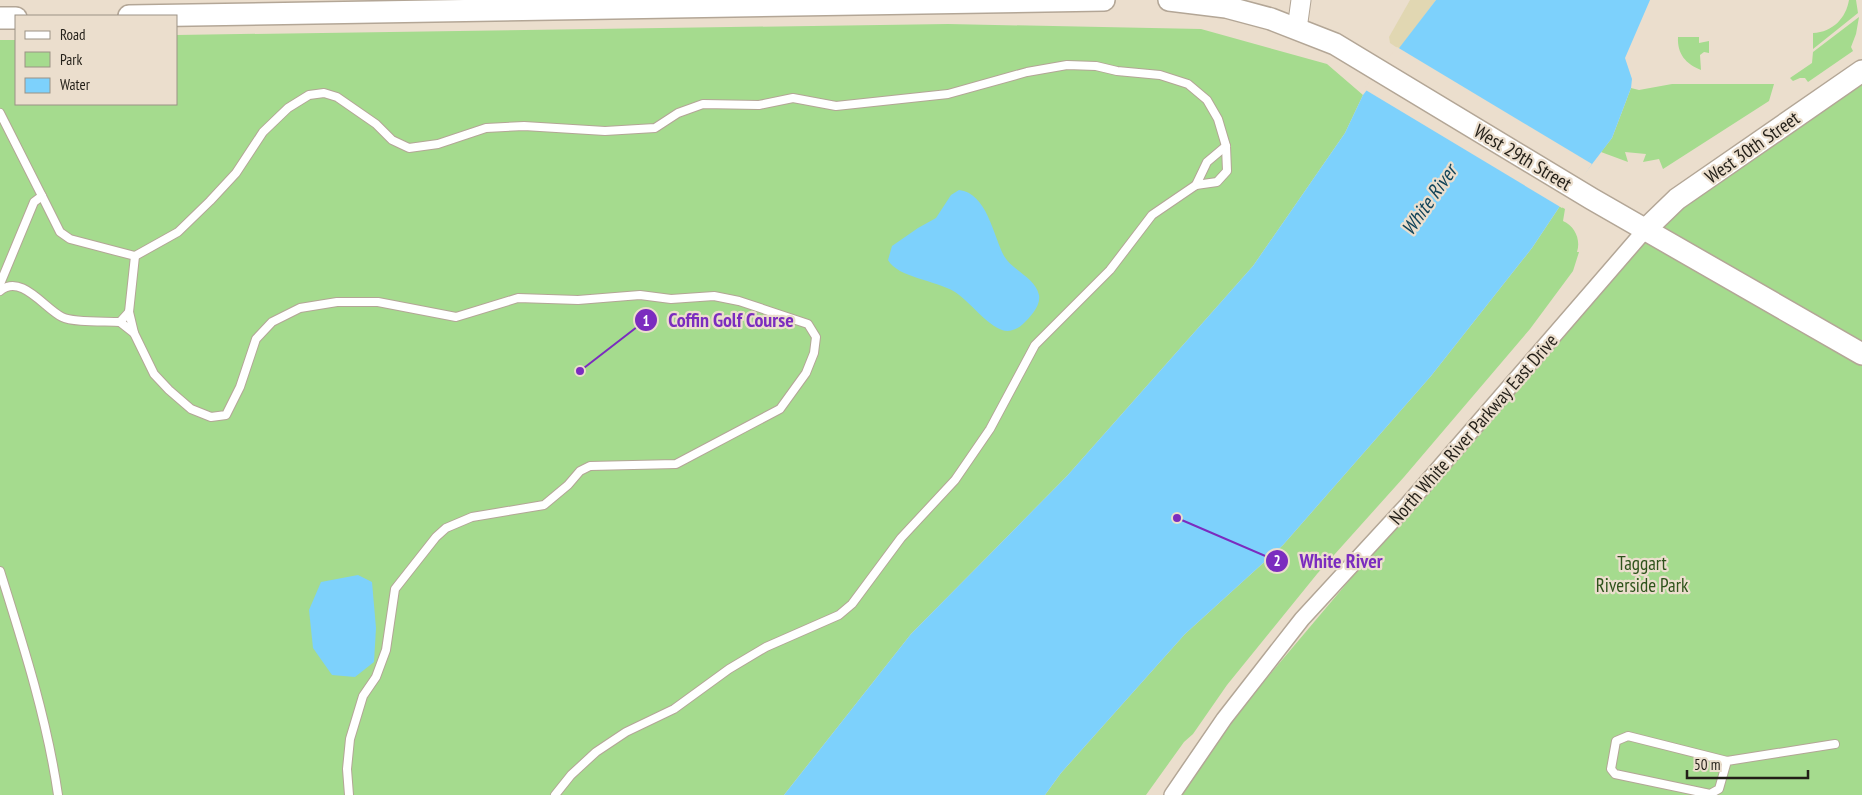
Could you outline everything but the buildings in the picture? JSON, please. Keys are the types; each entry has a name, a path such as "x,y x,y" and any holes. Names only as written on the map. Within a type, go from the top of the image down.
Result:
{"main road":[{"path":"178,15 1104,0"},
{"name":"West 29th Street","path":"1169,0 1226,7 1297,29 1335,44 1592,199 1862,354"},
{"path":"0,18 15,18"},
{"name":"West 30th Street","path":"1646,229 1677,199 1862,71"}],"street":[{"path":"1297,29 1300,0"},
{"name":"North White River Parkway East Drive","path":"1172,795 1224,719 1302,619 1408,504 1646,229"}],"lane":[{"path":"0,112 60,232 70,239 134,256 178,232 236,172 263,132 288,108 309,95 324,93 337,97 376,124 392,140 409,148 438,144 486,128 524,126 605,131 655,128 678,113 704,104 759,105 793,98 836,106 948,94 988,82 1067,65 1096,66 1117,71 1160,75 1188,84 1207,100 1218,119 1226,146 1227,171 1217,182 1196,185 1152,215 1110,270 1035,345 990,429 960,474 902,538 852,604 839,615 766,647 729,669 674,709 626,732 596,752 571,775 555,795"},
{"path":"1196,185 1207,162 1226,146"},
{"path":"42,196 34,202 2,285 20,286 64,318 120,322 134,334"},
{"path":"134,256 129,312 134,334 154,374 191,409 211,417 226,415 240,387 256,339 272,322 300,308 337,302 378,302 456,317 518,298 578,300 640,295 671,299 714,296 740,301 808,324 816,337 814,353 806,373 780,409 693,457 676,464 590,466 580,470 568,485 544,505 472,517 446,528 436,537 395,589 386,650 376,677 363,696 350,739 347,769 349,795"},
{"path":"120,322 129,312"},
{"path":"0,571 23,645 55,772 58,795"},
{"path":"1727,761 1719,789 1710,794 1615,774 1611,769 1616,741 1628,736 1727,761 1835,744"}],"green space":[{"path":"1849,0 1856,0 1858,13 1813,49 1813,33 1827,30 1837,23 1845,13"},
{"path":"1859,17 1851,47 1853,51 1808,82 1805,78 1793,81 1790,78 1812,63 1813,52"},
{"path":"948,24 1201,29 1327,64 1363,95 1345,133 1253,266 1067,476 911,634 784,795 0,795 0,40 15,40 15,105 178,105 178,35"},
{"path":"1678,37 1699,37 1699,43 1709,41 1709,53 1704,52 1700,55 1701,70 1691,65 1684,58 1679,48"},
{"name":"Taggart Riverside Park","path":"1862,80 1862,795 1180,795 1233,718 1646,229"},
{"path":"1672,84 1774,84 1769,101 1663,169 1659,159 1643,162 1646,154 1625,152 1628,162 1601,152 1612,138 1631,88 1639,90"},
{"path":"1560,206 1565,209 1563,221 1574,230 1578,243 1577,252 1579,252 1573,271 1530,329 1404,477 1317,574 1227,685 1193,734 1184,742 1146,795 1045,795 1061,773 1185,634 1283,545 1431,376 1532,248"}],"sand":[{"path":"1410,0 1436,0 1399,49 1390,43 1389,37"}],"water":[{"path":"1436,0 1650,0 1625,58 1632,79 1631,88 1612,138 1560,206 1532,248 1431,376 1283,545 1185,634 1061,773 1045,795 784,795 911,634 1067,476 1253,266 1345,133 1363,95"},
{"path":"959,190 969,193 983,207 1004,256 1037,289 1039,299 1037,307 1023,324 1013,330 1005,331 996,327 955,292 900,271 888,260 892,246 936,218 951,195"},
{"path":"358,575 372,582 376,628 374,662 355,677 332,675 313,648 309,610 321,582"}],"pier":[{"path":"1397,47 1592,164 1562,208 1364,89"}],"place":[{"name":"Coffin Golf Course","path":"580,371"},
{"name":"White River","path":"1177,518"}]}
